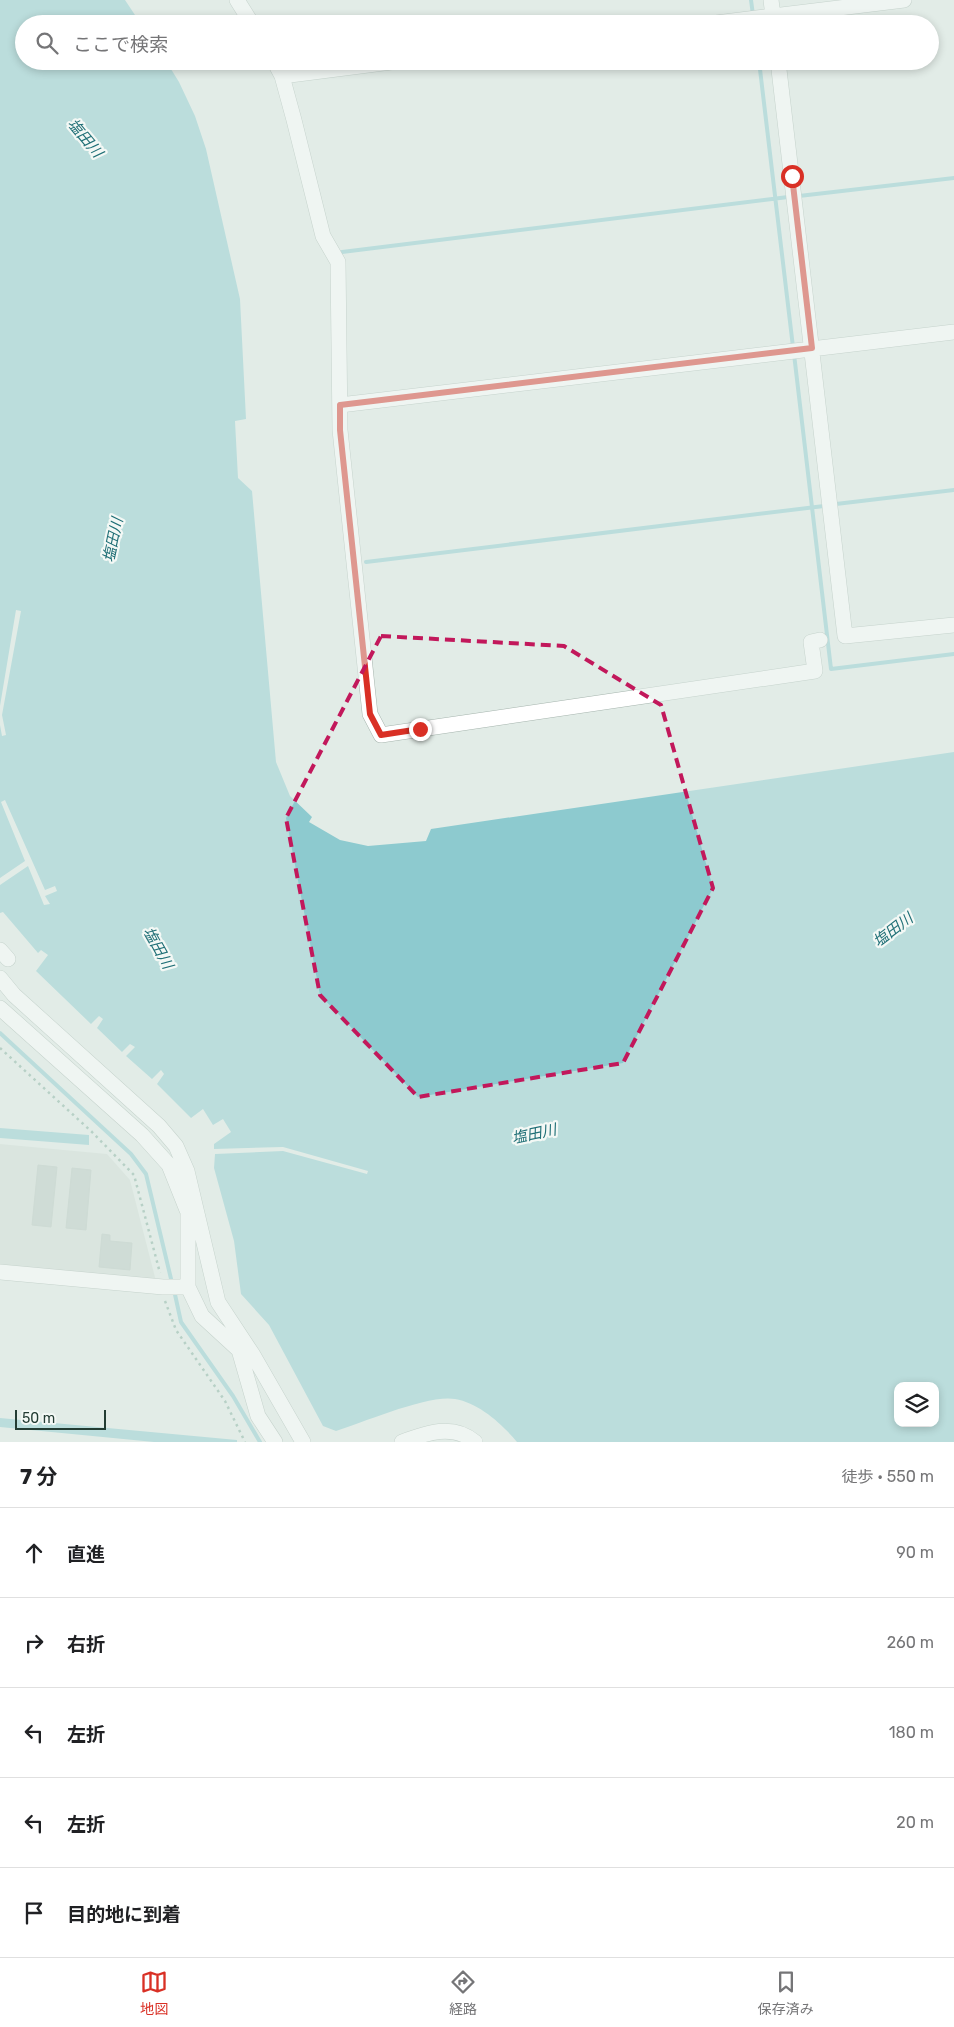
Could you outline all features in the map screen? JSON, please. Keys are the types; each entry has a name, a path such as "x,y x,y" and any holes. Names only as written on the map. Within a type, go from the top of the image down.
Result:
{"street":[{"path":"237,0 246,15"},
{"path":"769,15 771,0"},
{"path":"797,15 904,0"},
{"path":"279,70 282,76 323,236 338,262 340,430 370,714 381,735 815,671 811,642 820,640"},
{"path":"282,76 329,70"},
{"path":"779,70 807,349 845,636 954,625"},
{"path":"340,405 954,332"},
{"path":"0,978 14,995 159,1126 176,1146 187,1171 190,1207 184,1287 202,1316 246,1353 258,1416 275,1442"},
{"path":"0,1008 142,1135 169,1165 190,1207 218,1302 246,1353 303,1442"},
{"path":"0,1272 163,1287 184,1287"},
{"path":"402,1442 429,1432 448,1430 475,1442"}],"path":[{"path":"0,1048 92,1132 134,1175 163,1287 165,1305 176,1330 225,1401 245,1442"}],"highlighted area":[{"path":"381,636 564,646 661,705 713,888 623,1063 418,1097 320,995 286,818"}],"shaded area":[{"path":"0,1144 107,1154 130,1180 156,1281 0,1266"}],"water":[{"name":"塩田川","path":"0,0 125,0 135,15 15,15 15,70 172,70 195,116 206,149 240,299 246,419 235,421 238,478 252,491 276,762 290,796 312,817 309,822 340,840 368,846 426,841 431,829 954,752 954,1442 517,1442 489,1415 473,1405 455,1399 429,1401 413,1405 336,1431 323,1426 269,1325 241,1294 234,1241 214,1168 215,1154 283,1151 367,1174 368,1171 283,1147 214,1149 214,1144 231,1132 223,1119 213,1125 203,1109 191,1118 157,1084 164,1074 161,1070 152,1079 126,1056 135,1047 130,1044 122,1052 97,1028 103,1019 99,1016 91,1024 36,971 48,955 41,950 38,953 3,912 0,913 0,885 28,866 44,905 50,904 45,896 57,891 55,886 45,890 5,800 1,802 25,861 0,878 0,725 2,736 6,735 2,715 21,611 16,610 0,706"},
{"path":"0,1128 89,1135 89,1145 0,1138"},
{"path":"0,1418 237,1440 237,1442 154,1442 0,1427"}],"building":[{"path":"38,1165 57,1167 51,1227 32,1225"},
{"path":"72,1168 91,1170 86,1230 66,1228"},
{"path":"102,1234 110,1235 110,1241 132,1243 130,1270 99,1267"}],"waterway":[{"path":"751,0 753,15"},
{"path":"760,70 793,347"},
{"path":"799,196 954,178"},
{"path":"342,252 788,197"},
{"path":"794,354 831,669 954,654"},
{"path":"836,504 954,490"},
{"path":"366,562 824,506"},
{"path":"0,1033 131,1154 146,1174 172,1283"},
{"path":"174,1290 181,1322 233,1396 260,1442"}],"route":[{"path":"420,729 381,735 370,714 340,430 340,405 812,348 792,176"}]}
